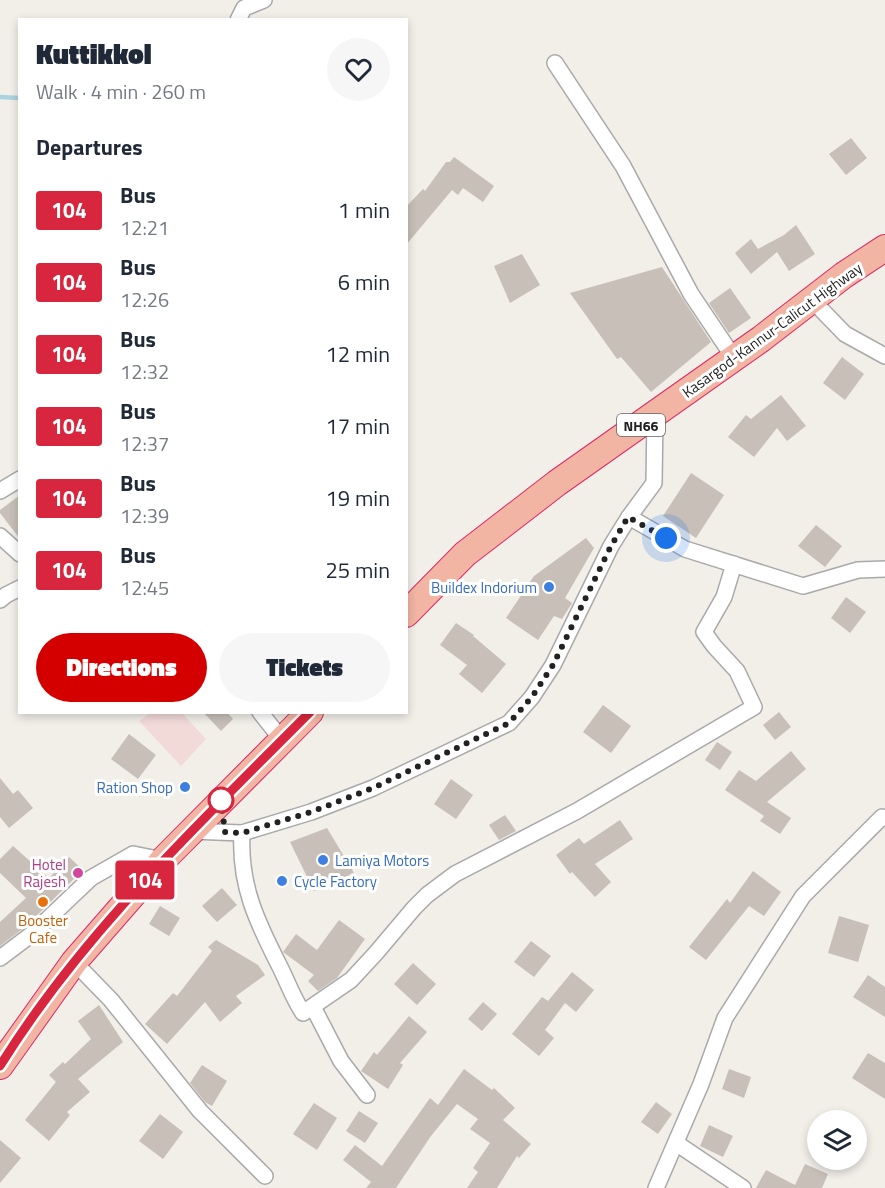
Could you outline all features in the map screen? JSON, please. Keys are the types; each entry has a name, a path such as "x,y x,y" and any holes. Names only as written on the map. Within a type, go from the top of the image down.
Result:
{"highway":[{"name":"Kasargod-Kannur-Calicut Highway","path":"408,612 465,555 557,483 885,248"},
{"path":"0,1066 74,962 163,860 308,714"}],"street":[{"path":"239,18 244,8 264,0"},
{"path":"555,63 623,166 691,294 734,358"},
{"path":"811,299 845,334 885,356"},
{"path":"191,831 242,833 311,812 373,788 509,723 532,697 553,665 611,546 628,517 654,483 655,415"},
{"path":"0,491 18,479"},
{"path":"628,517 685,549 803,586 858,570 885,569"},
{"path":"0,536 18,552"},
{"path":"242,833 240,855 245,886 256,919 292,996 303,1013 351,980 414,908 455,874 577,811 754,707 737,671 704,632 724,597 734,564"},
{"path":"0,600 18,589"},
{"path":"262,714 282,740"},
{"path":"656,1188 702,1084 725,1018 802,896 882,817 885,818"},
{"path":"0,958 32,934 91,878 133,854 163,860"},
{"path":"74,962 111,1000 200,1112 265,1176"},
{"path":"313,1007 341,1061 367,1095"},
{"path":"676,1143 743,1188"}],"shaded area":[{"path":"149,714 183,714 206,739 181,766 139,721"}],"building":[{"path":"851,138 867,158 846,175 829,154"},
{"path":"454,157 494,186 483,202 463,188 458,195 452,190 408,243 408,205 423,189 425,191 446,162 450,162"},
{"path":"796,225 815,254 789,271 777,252 751,274 735,253 751,239 758,249 784,235"},
{"path":"522,254 540,285 510,303 494,266"},
{"path":"662,267 711,342 651,392 621,357 617,359 570,293"},
{"path":"730,288 751,318 729,333 709,303"},
{"path":"842,357 864,374 845,400 823,383"},
{"path":"781,395 806,426 787,441 777,428 754,457 728,437 746,415 751,419"},
{"path":"691,473 724,495 696,538 663,516"},
{"path":"18,496 18,536 0,513 0,510"},
{"path":"816,525 842,546 825,567 798,546"},
{"name":"Buildex Indorium","path":"586,538 594,548 565,598 572,603 562,619 554,616 538,640 506,618 534,576"},
{"path":"846,597 866,612 850,633 831,618"},
{"path":"456,623 474,635 506,664 482,693 459,674 467,665 440,645"},
{"path":"603,705 631,726 611,753 583,732"},
{"path":"779,712 791,727 775,740 763,725"},
{"path":"205,714 229,714 233,719 221,731"},
{"path":"129,734 156,755 138,779 111,759"},
{"path":"717,742 732,752 720,770 705,760"},
{"path":"791,751 806,769 767,802 791,818 780,834 760,821 764,816 725,790 739,770 756,781"},
{"path":"0,778 13,794 18,790 33,808 9,828 0,817"},
{"path":"451,779 473,795 456,819 434,804"},
{"path":"505,815 516,831 499,840 489,825"},
{"path":"620,820 633,839 595,864 611,882 595,897 572,872 570,874 556,855 579,838 584,844"},
{"name":"Lamiya Motors","path":"327,828 354,873 314,891 290,842"},
{"path":"13,846 49,878 69,857 83,870 25,927 0,946 0,922 26,898 0,873 0,859"},
{"path":"753,871 781,892 764,916 749,906 706,960 689,947 727,899 730,903"},
{"path":"222,888 237,905 217,922 202,906"},
{"path":"160,906 180,918 169,936 149,924"},
{"path":"839,916 869,925 858,962 828,953"},
{"path":"339,920 365,939 337,978 318,991 308,981 314,975 283,952 296,934 317,950"},
{"path":"216,940 258,965 265,975 236,996 242,1003 220,1022 205,1002 167,1044 145,1024 173,993 177,996 212,951 208,947"},
{"path":"531,941 551,956 534,977 514,962"},
{"path":"413,963 436,984 417,1005 394,984"},
{"path":"572,972 594,990 576,1012 565,1003 545,1030 554,1038 539,1056 512,1034 542,997 548,1001"},
{"path":"868,975 885,987 885,1017 853,997"},
{"path":"483,1002 497,1014 482,1031 468,1019"},
{"path":"99,1005 123,1042 78,1079 90,1092 67,1112 70,1115 49,1141 25,1120 56,1082 49,1075 63,1062 65,1064 91,1039 78,1021"},
{"path":"409,1016 427,1032 400,1063 403,1065 388,1089 361,1071 374,1052 377,1055"},
{"path":"868,1053 885,1063 885,1099 852,1078"},
{"path":"202,1065 227,1081 212,1106 205,1102 190,1083"},
{"path":"464,1069 492,1090 494,1088 515,1108 503,1120 531,1144 519,1158 517,1156 497,1188 467,1188 478,1172 473,1168 490,1143 470,1129 478,1119 457,1104 431,1136 396,1188 366,1188 371,1182 343,1160 355,1145 382,1166 430,1098 438,1105"},
{"path":"729,1069 751,1077 744,1098 722,1089"},
{"path":"656,1102 672,1114 658,1134 641,1122"},
{"path":"314,1103 337,1118 317,1150 293,1134"},
{"path":"359,1111 378,1123 365,1143 346,1131"},
{"path":"160,1114 183,1132 163,1159 139,1141"},
{"path":"709,1125 733,1136 723,1157 700,1146"},
{"path":"0,1140 21,1158 0,1183"},
{"path":"805,1164 807,1170 819,1170 828,1174 822,1188 756,1188 766,1170 795,1185"}],"waterway":[{"path":"0,97 18,98"}],"bus line":[{"name":"104","path":"0,1066 74,962 163,860 308,714"}],"place":[{"name":"Buildex Indorium","path":"549,587"},
{"name":"Ration Shop","path":"185,787"},
{"name":"Lamiya Motors","path":"323,860"},
{"name":"Hotel Rajesh","path":"78,873"},
{"name":"Cycle Factory","path":"282,881"},
{"name":"Booster Cafe","path":"43,902"}],"route":[{"path":"221,800 225,832 242,833 311,812 373,788 509,723 532,697 553,665 576,615 628,517 666,538"}]}
